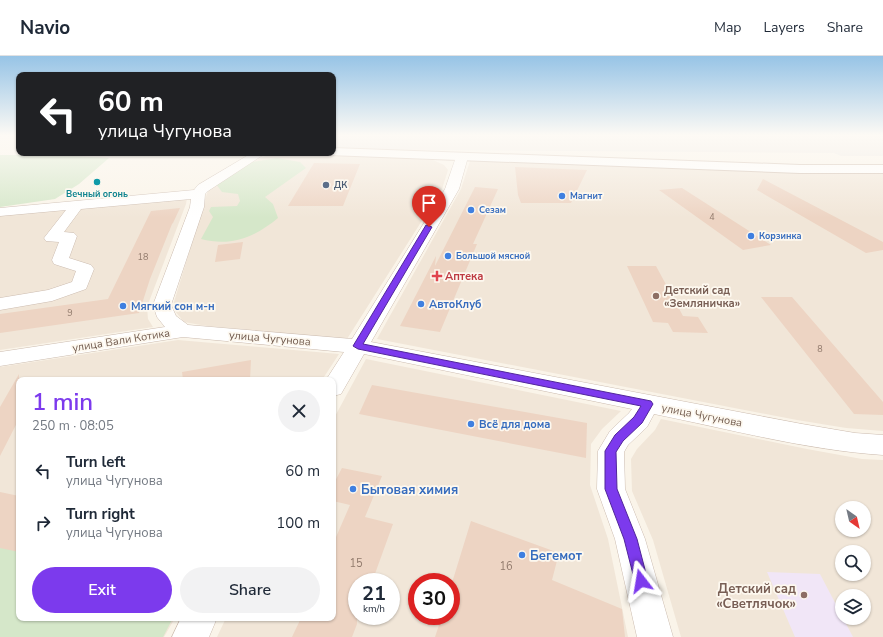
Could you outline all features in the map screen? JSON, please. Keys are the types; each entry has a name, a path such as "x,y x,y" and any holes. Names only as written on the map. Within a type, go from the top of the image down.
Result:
{"main road":[{"path":"634,163 800,169 883,169"}],"street":[{"path":"0,212 198,194 203,188 244,163"},
{"path":"336,383 452,189 460,163"},
{"name":"улица Вали Котика","path":"182,330 169,322 164,315 162,305 197,207 198,194"},
{"path":"0,304 52,295 80,285 85,269 60,260 69,236 52,238 77,205"},
{"name":"улица Вали Котика","path":"0,359 182,330"},
{"name":"улица Чугунова","path":"182,330 358,346 802,434 883,446"},
{"path":"647,404 638,420 619,438 611,451 611,489 630,539 655,637"},
{"path":"190,637 198,621"}],"shaded area":[{"path":"250,163 440,163 444,165 448,170 442,189 347,339 207,326 184,322 175,311 174,302 208,190"},
{"path":"469,163 549,163 883,172 883,431 846,428 797,420 377,339 461,189"},
{"path":"187,198 147,307 148,319 153,327 0,350 0,216"},
{"path":"178,340 339,354 324,377 16,377 16,621 173,621 164,637 0,637 0,367"},
{"path":"366,359 621,411 602,429 591,444 590,485 608,539 628,637 217,637 225,621 336,621 336,414"},
{"path":"661,419 807,449 862,459 883,460 883,637 681,637 653,540 632,491 631,459 637,449 655,430"},
{"name":"Детский сад «Светлячок»","path":"767,572 820,574 835,603 835,625 847,625 853,637 795,637"}],"green space":[{"path":"0,163 103,163 79,184 55,199 0,207"},
{"path":"250,163 301,163 306,168 265,197 273,204 278,218 251,235 232,241 222,242 201,239 213,217 209,211 211,207 237,206 240,201 238,194 222,192 216,184"},
{"path":"16,531 16,621 171,621 163,637 0,637 0,532"}],"building":[{"name":"ДК","path":"314,163 360,164 343,206 288,206"},
{"path":"515,167 587,170 571,203 521,203 518,195"},
{"path":"763,179 883,242 883,250 866,253 757,190"},
{"path":"475,187 498,189 473,244 477,244 440,332 400,326 436,256 435,266"},
{"path":"682,188 771,245 743,250 659,190"},
{"path":"180,208 150,279 139,313 0,333 0,314 108,299 151,211"},
{"path":"243,242 240,259 215,262 218,245"},
{"name":"Детский сад «Земляничка»","path":"627,266 656,266 683,316 698,317 708,333 673,332 668,323 653,322"},
{"path":"761,297 792,297 883,402 883,415 854,414"},
{"path":"251,360 250,377 183,377 182,372"},
{"path":"16,379 16,425 0,456 0,407"},
{"path":"372,385 587,423 586,458 359,414"},
{"path":"342,468 382,476 365,517 393,524 375,573 348,573 348,625 357,625 352,637 292,637 300,621 336,621 336,537 350,505 336,502 336,479"},
{"path":"0,492 16,495 16,551 0,548"},
{"path":"471,521 559,553 552,580 622,609 625,637 435,637 439,625 460,625 460,573 455,573"}],"place":[{"name":"Вечный огонь","path":"97,182"},
{"name":"ДК","path":"326,185"},
{"name":"Магнит","path":"562,196"},
{"name":"Сезам","path":"471,210"},
{"name":"Корзинка","path":"751,236"},
{"name":"Большой мясной","path":"448,256"},
{"name":"Аптека","path":"437,276"},
{"name":"Детский сад «Земляничка»","path":"656,296"},
{"name":"АвтоКлуб","path":"421,304"},
{"name":"Мягкий сон м-н","path":"123,306"},
{"name":"Всё для дома","path":"471,424"},
{"name":"Бытовая химия","path":"353,489"},
{"name":"Бегемот","path":"522,555"},
{"name":"Детский сад «Светлячок»","path":"804,595"}],"route":[{"path":"429,227 358,346 647,404 638,420 619,438 611,451 611,489 630,539 641,581"}]}
